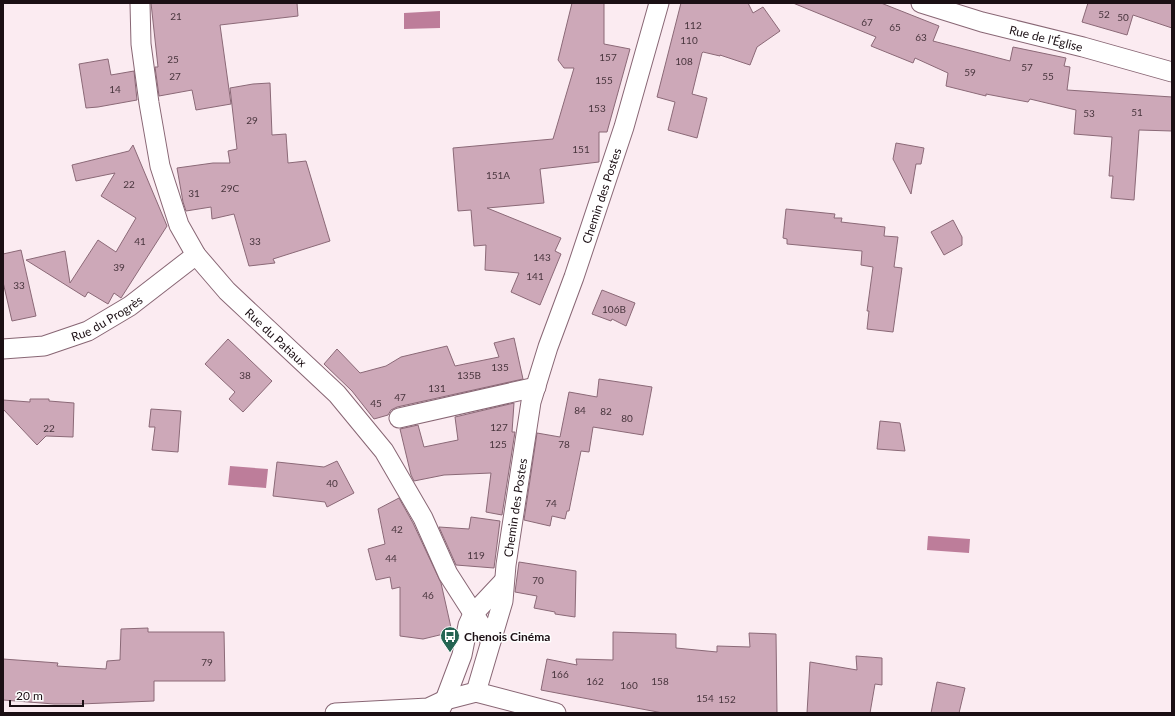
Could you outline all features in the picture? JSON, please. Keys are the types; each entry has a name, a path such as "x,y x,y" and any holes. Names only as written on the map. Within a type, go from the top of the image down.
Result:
{"street":[{"name":"Rue du Patiaux","path":"140,3 142,51 160,166 179,225 196,255 227,291 337,394 384,451 422,518 448,574 491,641"},
{"name":"Chemin des Postes","path":"476,692 503,601 504,581 531,402 548,347 574,277 624,127 659,3"},
{"name":"Rue de l'Église","path":"921,3 982,22 1083,47 1172,72"},
{"name":"Rue du Progrès","path":"3,349 44,346 88,331 130,306 196,255"},
{"path":"399,418 536,387"},
{"path":"441,706 462,655 468,625 473,614 504,581"},
{"path":"335,713 428,708 441,706 476,692 556,713"}],"shaded area":[{"path":"440,11 440,28 404,29 404,13"},
{"path":"230,466 268,469 266,488 228,485"},
{"path":"928,536 970,539 969,553 927,550"}],"building":[{"path":"151,3 297,3 298,16 220,25 231,104 196,110 192,90 159,96 155,67 158,67"},
{"path":"572,3 604,3 604,44 630,49 607,132 599,132 599,162 540,169 544,203 487,208 561,238 555,251 561,254 540,305 511,292 519,273 485,270 486,245 474,246 471,210 458,211 453,148 553,139 574,68 564,68 558,60"},
{"path":"681,3 748,3 753,13 763,7 780,31 757,47 750,65 720,55 702,53 692,94 707,98 697,138 668,130 675,102 657,97"},
{"path":"793,3 881,3 939,26 933,41 1010,61 1013,47 1066,58 1064,66 1070,67 1067,90 1172,97 1172,131 1139,130 1134,200 1111,198 1113,176 1109,176 1112,137 1074,134 1076,110 1030,99 1028,102 986,94 986,96 946,86 948,73 915,58 913,63 871,46 876,37"},
{"path":"1088,3 1172,3 1172,28 1133,15 1127,35 1082,22"},
{"path":"108,59 111,75 134,71 137,100 86,108 79,64"},
{"path":"270,83 272,135 286,134 288,163 306,161 330,241 273,259 275,263 249,266 234,214 212,219 211,207 186,211 177,168 213,163 230,163 228,151 237,149 230,88"},
{"path":"896,143 924,148 921,164 916,164 911,194 893,159"},
{"path":"133,145 167,226 121,298 114,293 108,304 88,292 85,297 26,260 65,251 70,283 98,240 116,252 136,218 101,196 115,173 76,181 72,165 129,151"},
{"path":"786,209 835,214 834,218 842,218 841,222 885,227 884,236 898,237 894,267 902,268 893,332 867,329 869,311 867,311 873,267 861,265 862,251 787,244 787,239 783,238"},
{"path":"953,220 962,237 962,245 944,255 931,232"},
{"path":"21,250 36,316 12,321 3,282 3,254"},
{"path":"602,290 635,303 626,326 612,319 611,321 592,314"},
{"path":"514,338 523,379 397,407 391,410 388,415 374,419 352,391 324,364 337,349 360,373 386,366 401,357 447,346 455,366 499,357 494,343"},
{"path":"228,339 272,381 243,412 229,399 235,392 205,364"},
{"path":"599,379 652,387 643,435 593,427 589,452 581,451 569,511 567,511 565,519 552,516 550,526 524,520 537,433 560,437 569,392 597,397"},
{"path":"30,399 49,399 49,401 74,403 73,437 46,436 37,445 3,409 3,400 30,402"},
{"path":"514,403 512,432 515,432 502,515 486,512 491,473 444,475 414,481 411,475 400,429 418,425 424,447 458,440 455,417"},
{"path":"151,409 181,411 178,452 152,450 155,427 149,427"},
{"path":"880,421 900,423 905,451 877,449"},
{"path":"337,461 354,493 327,507 325,502 273,496 277,462 324,467"},
{"path":"399,498 413,523 441,583 452,632 423,639 400,636 400,587 392,589 390,577 376,580 368,549 385,544 378,509"},
{"path":"471,517 500,521 494,568 456,565 439,527 469,529"},
{"path":"519,562 576,571 575,617 555,614 555,612 534,608 537,596 515,592"},
{"path":"148,628 148,632 224,632 225,681 154,681 154,701 54,704 3,700 3,659 58,663 57,666 106,669 107,661 120,660 121,629"},
{"path":"613,632 676,634 676,648 717,652 717,646 750,647 749,633 776,634 777,713 663,713 541,690 547,659 577,665 576,659 613,660"},
{"path":"856,656 882,658 882,685 875,684 870,713 807,713 810,662 857,670"},
{"path":"937,682 965,688 959,713 931,713"}],"place":[{"name":"Chenois Cinéma","path":"450,653"}]}
